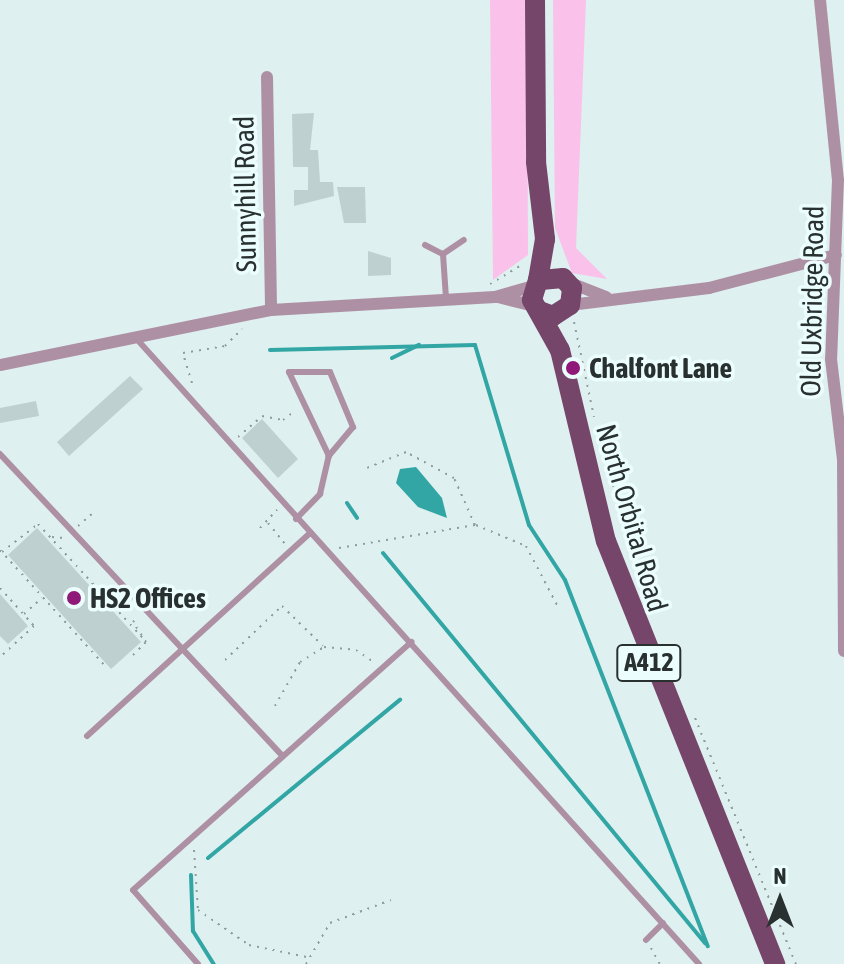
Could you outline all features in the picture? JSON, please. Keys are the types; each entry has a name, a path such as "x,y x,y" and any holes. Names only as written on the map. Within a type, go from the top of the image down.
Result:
{"main road":[{"path":"535,0 536,162 543,247 537,296"},
{"path":"537,296 565,280 543,247"},
{"name":"North Orbital Road","path":"560,350 568,308 565,280"},
{"path":"537,296 568,308"},
{"name":"North Orbital Road","path":"537,296 560,350 581,455 634,626 775,964"}],"street":[{"name":"Old Uxbridge Road","path":"820,0 838,180 831,359 843,459 844,651"},
{"name":"Sunnyhill Road","path":"267,77 271,310"},
{"path":"568,308 609,298 709,288 836,255"},
{"path":"565,280 609,298"},
{"path":"0,365 271,310 446,298 489,292 537,296"},
{"path":"489,292 537,296"}],"lane":[{"path":"443,254 464,240"},
{"path":"425,245 443,254"},
{"path":"443,254 446,298"},
{"path":"134,336 269,490 411,642 699,964"},
{"path":"296,519 320,494 329,456 353,427 330,372 289,372 329,456"},
{"path":"0,454 181,651 282,755"},
{"path":"87,736 310,533"},
{"path":"198,964 133,890 190,843 282,755 411,642"},
{"path":"646,940 663,923"}],"path":[{"path":"489,292 543,247"},
{"path":"568,308 636,572"},
{"path":"199,395 183,353 225,346 246,314"},
{"path":"237,438 262,416 283,420 305,405"},
{"path":"228,427 247,449"},
{"path":"367,468 406,452 454,478 475,525"},
{"path":"260,528 278,511 263,495 269,490"},
{"path":"267,522 291,551"},
{"path":"105,666 1,551 38,524 143,638"},
{"path":"326,549 475,525 526,546 557,605"},
{"path":"0,588 34,626 0,657"},
{"path":"23,615 42,598"},
{"path":"225,660 282,606 324,647"},
{"path":"275,706 300,662 324,647 356,650 382,668"},
{"path":"688,703 796,964"},
{"path":"190,843 200,860 198,910 249,945 307,957"},
{"path":"306,964 307,957 330,923 391,900"},
{"path":"646,940 660,964"}],"shaded area":[{"path":"490,0 527,0 528,255 493,280"},
{"path":"553,0 586,0 576,248 607,279 572,273 555,228"}],"water":[{"path":"416,467 442,498 447,518 418,507 396,483 400,469"}],"building":[{"path":"314,113 310,150 318,150 320,182 333,182 334,196 294,206 294,190 308,190 308,167 293,167 292,114"},
{"path":"337,187 365,187 366,223 344,223"},
{"path":"368,251 391,258 391,275 368,276"},
{"path":"130,376 143,389 69,456 57,442"},
{"path":"36,401 39,416 0,423 0,408"},
{"path":"262,419 298,459 278,478 242,438"},
{"name":"HS2 Offices","path":"37,528 141,642 111,669 8,555"},
{"path":"0,594 28,626 8,644 0,636"}],"waterway":[{"path":"392,358 419,345"},
{"path":"270,350 475,345 529,525 565,580 708,946"},
{"path":"347,503 357,518"},
{"path":"383,553 705,943"},
{"path":"208,858 400,700"},
{"path":"191,875 193,931 214,964"}],"place":[{"name":"Chalfont Lane","path":"573,368"},
{"name":"HS2 Offices","path":"74,598"}]}
